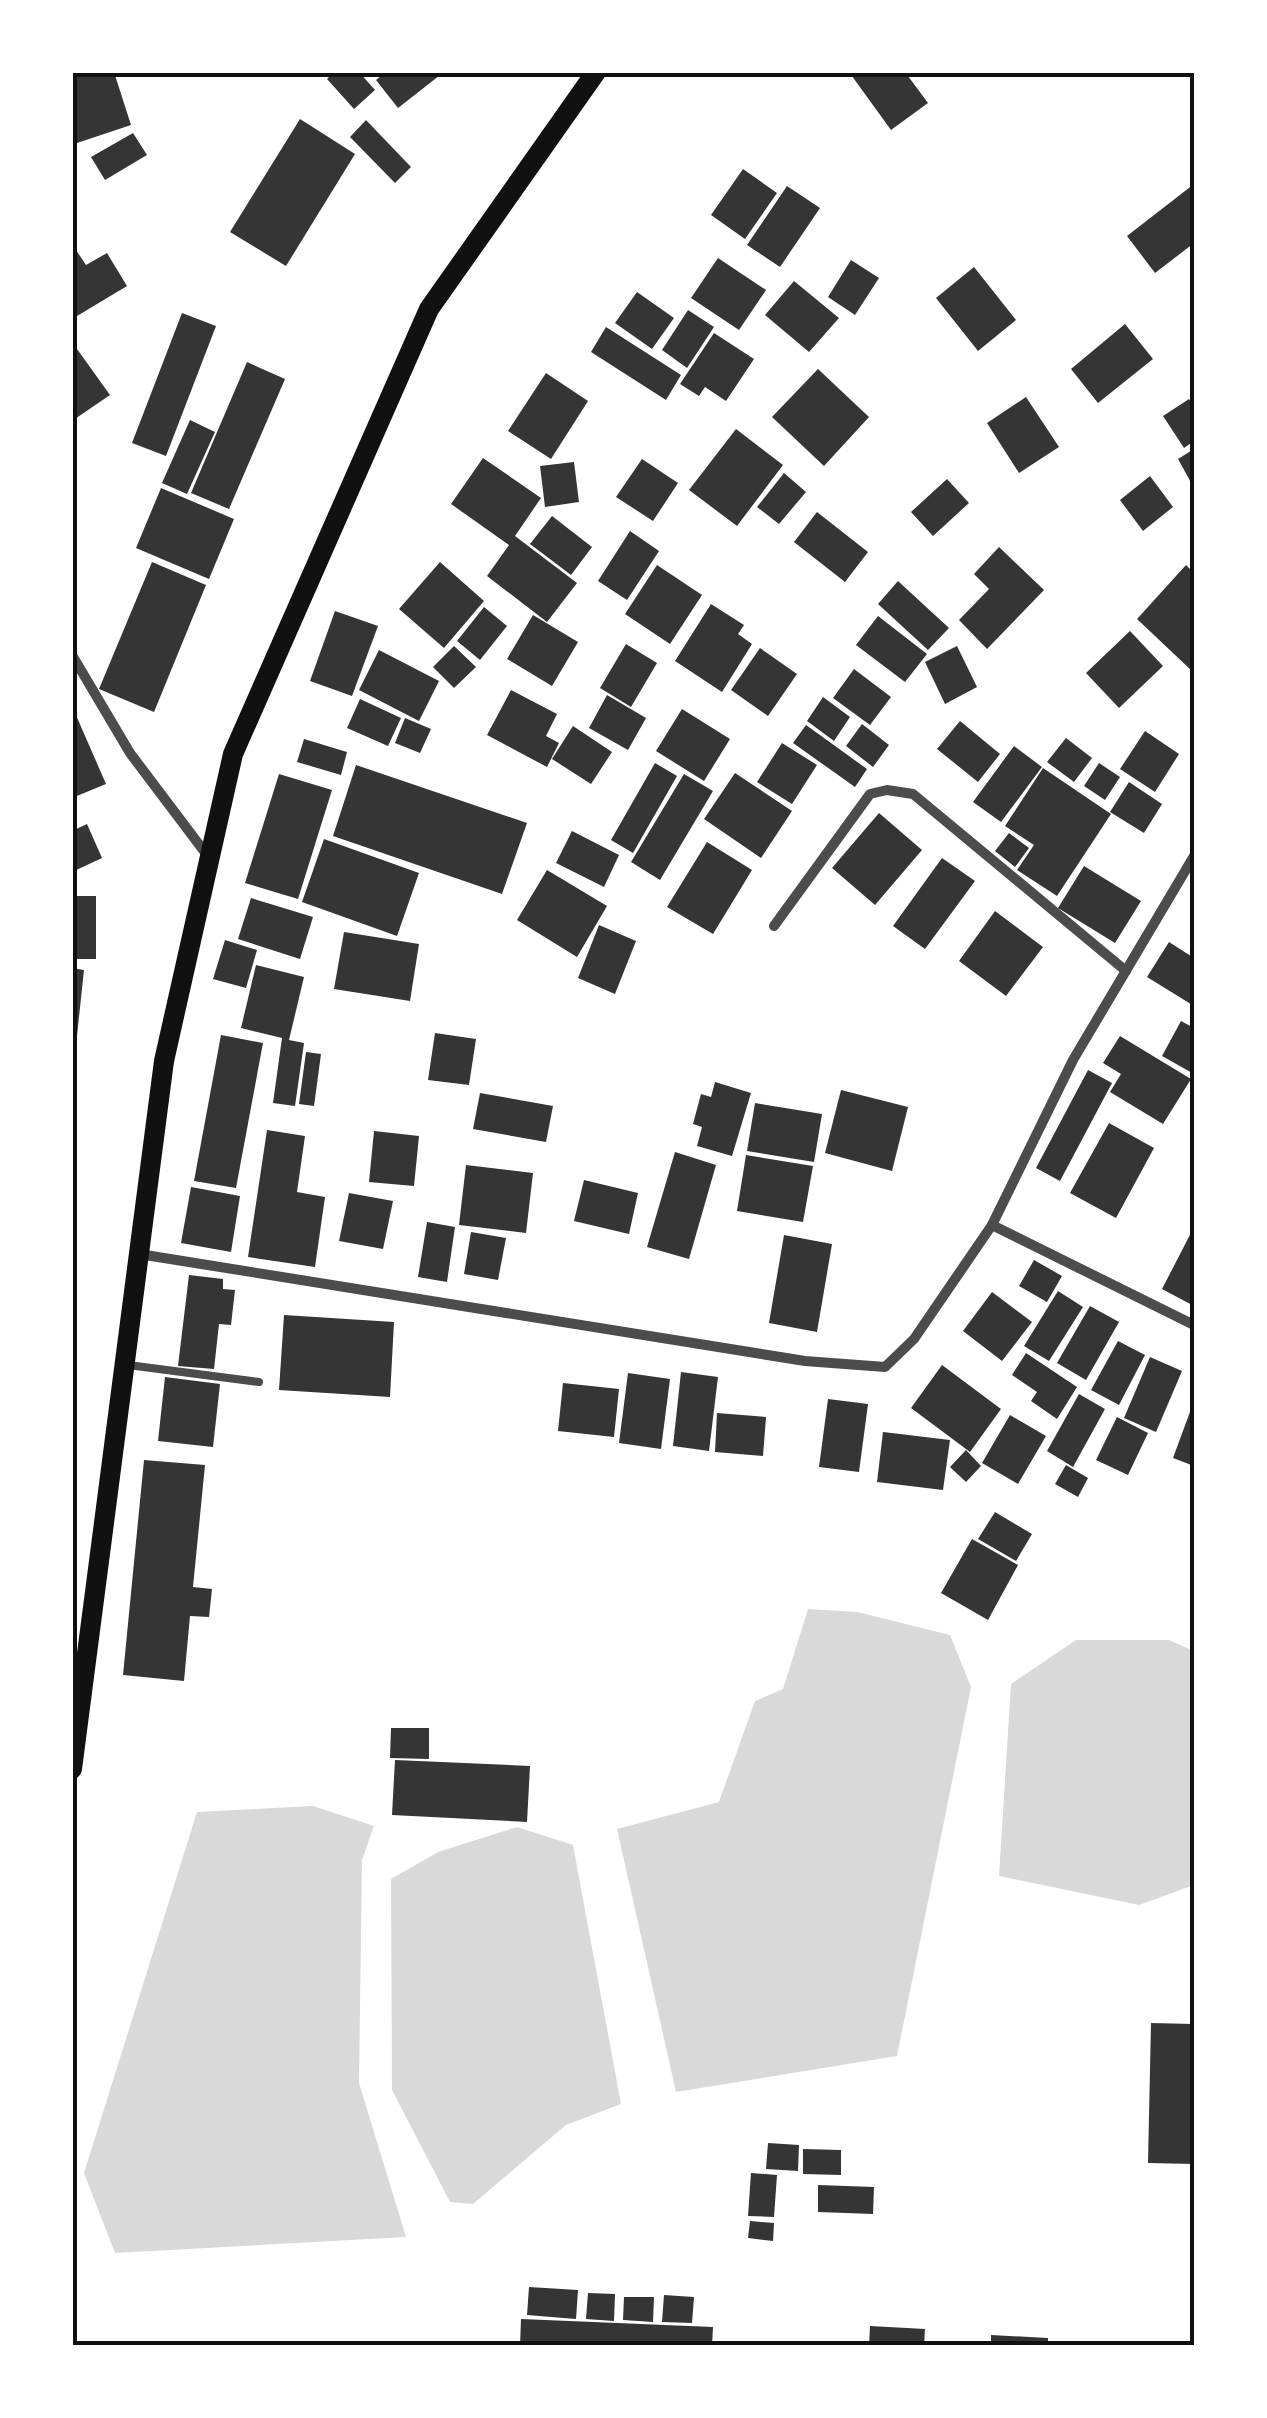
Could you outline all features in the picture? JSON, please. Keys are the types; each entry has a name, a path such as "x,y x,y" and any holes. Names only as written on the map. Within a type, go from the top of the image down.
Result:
{"main road":[{"path":"72,1769 164,1061 233,754 429,309 596,72"}],"street":[{"path":"72,655 130,753 210,860"},
{"path":"774,926 870,794 887,790 913,794 1126,971"},
{"path":"138,1254 804,1361 885,1367 914,1339 992,1225 1072,1060 1194,856"},
{"path":"992,1225 1194,1324"}],"lane":[{"path":"124,1364 258,1382"}],"shaded area":[{"path":"808,1609 857,1612 950,1635 971,1687 897,2056 676,2092 617,1829 719,1802 755,1701 783,1689"},
{"path":"1076,1640 1169,1640 1194,1651 1194,1885 1139,1905 999,1876 1011,1684"},
{"path":"313,1806 374,1826 362,1860 359,2083 406,2237 115,2253 84,2173 197,1812"},
{"path":"517,1827 573,1845 621,2104 566,2125 473,2204 450,2202 392,2090 391,1879 438,1852"}],"building":[{"path":"72,72 114,72 131,125 74,144"},
{"path":"334,72 359,72 375,90 354,109 327,79"},
{"path":"386,72 444,72 398,108 376,80"},
{"path":"849,72 905,72 928,103 891,130"},
{"path":"300,119 355,154 286,266 230,232"},
{"path":"366,120 411,167 395,183 350,137"},
{"path":"133,133 147,155 105,180 91,157"},
{"path":"743,169 777,193 745,239 711,215"},
{"path":"1194,184 1194,243 1155,273 1127,236"},
{"path":"787,186 820,208 780,267 747,245"},
{"path":"76,250 86,265 107,253 127,286 72,319 72,252"},
{"path":"718,258 766,290 739,330 691,298"},
{"path":"851,260 879,278 855,315 828,297"},
{"path":"974,267 1016,320 978,351 936,298"},
{"path":"794,281 839,318 809,352 765,315"},
{"path":"637,292 674,318 652,349 615,323"},
{"path":"688,310 714,327 687,368 662,350"},
{"path":"182,313 216,326 166,456 132,443"},
{"path":"1125,324 1153,359 1098,403 1071,369"},
{"path":"606,327 681,375 666,400 591,352"},
{"path":"714,333 754,359 726,401 705,387 699,396 680,384"},
{"path":"72,342 110,395 72,421"},
{"path":"247,362 285,379 229,509 191,493"},
{"path":"818,369 869,417 824,466 772,417"},
{"path":"546,373 588,401 551,459 508,431"},
{"path":"1026,397 1059,447 1019,473 987,423"},
{"path":"1189,399 1194,407 1194,441 1184,448 1163,416"},
{"path":"190,420 215,432 187,494 162,483"},
{"path":"736,429 783,465 737,526 689,490"},
{"path":"1194,449 1194,488 1178,459"},
{"path":"483,458 541,498 515,536 577,583 547,622 487,576 509,545 451,504"},
{"path":"642,459 678,483 653,521 616,497"},
{"path":"574,462 579,502 545,507 540,466"},
{"path":"784,473 806,492 779,524 757,507"},
{"path":"1150,476 1173,507 1143,531 1120,500"},
{"path":"947,479 969,503 933,536 911,512"},
{"path":"161,488 234,519 209,579 136,548"},
{"path":"817,512 868,552 845,582 794,542"},
{"path":"552,516 592,547 571,575 530,544"},
{"path":"630,531 659,551 627,600 598,581"},
{"path":"999,547 1044,590 987,649 959,620 989,589 974,574"},
{"path":"152,562 206,585 154,712 99,689"},
{"path":"440,562 484,601 444,648 399,609"},
{"path":"657,565 702,595 670,644 625,614"},
{"path":"1186,565 1194,573 1192,671 1137,619"},
{"path":"898,581 949,628 928,650 878,604"},
{"path":"711,604 744,625 738,634 752,644 722,692 675,661"},
{"path":"484,607 507,626 480,660 457,641"},
{"path":"335,611 378,626 352,696 310,681"},
{"path":"533,615 578,642 552,686 507,659"},
{"path":"878,616 927,654 905,682 856,645"},
{"path":"1130,631 1163,666 1119,708 1086,673"},
{"path":"626,644 657,663 631,707 600,688"},
{"path":"454,646 476,667 454,688 433,667"},
{"path":"957,646 977,687 945,704 925,662"},
{"path":"760,648 797,674 768,716 731,690"},
{"path":"379,650 439,681 419,721 359,690"},
{"path":"854,669 891,697 870,725 833,698"},
{"path":"511,690 557,714 546,736 559,743 547,767 487,735"},
{"path":"607,695 646,718 628,750 589,728"},
{"path":"823,697 850,717 834,741 807,721"},
{"path":"360,699 401,718 388,746 347,728"},
{"path":"72,706 106,784 72,798"},
{"path":"682,709 730,739 704,781 656,751"},
{"path":"405,718 431,729 420,753 395,743"},
{"path":"960,721 1000,754 978,782 937,749"},
{"path":"862,724 889,745 873,767 846,746"},
{"path":"806,725 867,769 855,787 793,743"},
{"path":"573,726 612,752 591,784 552,759"},
{"path":"1145,731 1179,754 1155,792 1120,769"},
{"path":"1066,738 1092,758 1074,782 1047,762"},
{"path":"304,739 347,752 341,775 297,762"},
{"path":"782,743 817,765 792,804 757,782"},
{"path":"1014,746 1042,767 1001,822 973,802"},
{"path":"655,763 677,776 633,853 611,840"},
{"path":"1099,763 1120,777 1105,800 1084,786"},
{"path":"356,765 527,823 502,894 333,836"},
{"path":"1043,768 1111,814 1057,896 1017,870 1034,845 1005,826"},
{"path":"735,773 792,811 761,858 704,819"},
{"path":"279,774 332,790 298,899 245,883"},
{"path":"684,774 713,791 660,880 631,862"},
{"path":"1129,782 1162,804 1144,833 1110,812"},
{"path":"879,813 922,850 875,905 832,868"},
{"path":"87,824 102,858 72,872 72,831"},
{"path":"572,831 619,855 604,887 556,863"},
{"path":"1009,833 1029,848 1015,867 995,851"},
{"path":"324,839 419,873 397,936 302,902"},
{"path":"707,842 752,870 713,934 667,907"},
{"path":"942,858 975,881 925,949 893,926"},
{"path":"1084,866 1141,901 1115,943 1058,908"},
{"path":"547,870 607,906 577,957 517,920"},
{"path":"72,896 96,896 96,959 72,959"},
{"path":"251,898 313,917 300,959 238,939"},
{"path":"995,911 1043,947 1006,996 959,961"},
{"path":"599,925 636,941 615,994 578,978"},
{"path":"344,932 419,944 410,1001 334,989"},
{"path":"225,940 257,950 246,988 213,979"},
{"path":"1169,942 1194,958 1194,1006 1147,977"},
{"path":"256,965 304,977 289,1040 304,1043 295,1106 273,1103 282,1038 241,1028"},
{"path":"72,968 84,970 76,1045 72,1044"},
{"path":"1181,1021 1194,1028 1194,1074 1162,1056"},
{"path":"435,1033 476,1039 469,1085 428,1080"},
{"path":"221,1035 263,1043 236,1188 194,1181"},
{"path":"1120,1036 1191,1079 1163,1124 1110,1092 1121,1074 1103,1063"},
{"path":"306,1052 321,1054 314,1106 299,1104"},
{"path":"1088,1070 1112,1083 1060,1181 1036,1168"},
{"path":"715,1082 751,1093 732,1156 697,1146 702,1127 693,1124 701,1094 711,1097"},
{"path":"841,1090 908,1107 892,1171 825,1153"},
{"path":"480,1093 553,1106 546,1142 473,1129"},
{"path":"755,1103 822,1114 814,1162 747,1151"},
{"path":"1109,1123 1154,1148 1116,1218 1070,1193"},
{"path":"267,1130 305,1136 297,1192 325,1197 315,1267 248,1257"},
{"path":"374,1131 419,1136 414,1186 369,1182"},
{"path":"675,1152 716,1165 689,1259 647,1247"},
{"path":"746,1155 813,1166 803,1222 737,1211"},
{"path":"466,1165 533,1173 526,1233 459,1225"},
{"path":"584,1180 638,1193 629,1234 574,1221"},
{"path":"191,1187 240,1196 231,1252 181,1243"},
{"path":"349,1193 393,1201 383,1249 339,1241"},
{"path":"427,1222 455,1227 447,1282 418,1277"},
{"path":"1194,1227 1194,1306 1162,1289"},
{"path":"471,1232 506,1238 498,1280 464,1274"},
{"path":"784,1235 832,1244 817,1332 769,1323"},
{"path":"1034,1260 1062,1276 1047,1302 1019,1286"},
{"path":"189,1275 223,1279 223,1289 235,1290 231,1325 219,1324 214,1369 178,1366"},
{"path":"1058,1291 1083,1307 1049,1361 1024,1346"},
{"path":"992,1292 1032,1322 1002,1361 963,1331"},
{"path":"1090,1306 1119,1322 1086,1380 1057,1363"},
{"path":"284,1315 394,1322 390,1397 279,1390"},
{"path":"1118,1341 1145,1355 1119,1405 1091,1390"},
{"path":"1026,1353 1077,1387 1057,1419 1031,1401 1037,1392 1012,1375"},
{"path":"1150,1357 1182,1371 1156,1432 1124,1418"},
{"path":"942,1365 1001,1409 970,1452 911,1408"},
{"path":"681,1372 718,1377 709,1451 673,1446"},
{"path":"628,1373 670,1379 661,1449 619,1443"},
{"path":"165,1377 220,1384 213,1447 158,1441"},
{"path":"563,1383 619,1389 614,1437 558,1431"},
{"path":"1079,1394 1105,1409 1073,1467 1047,1451"},
{"path":"828,1399 868,1404 859,1472 819,1467"},
{"path":"1194,1401 1194,1466 1173,1458"},
{"path":"717,1413 766,1417 763,1456 715,1452"},
{"path":"1010,1415 1046,1436 1018,1484 982,1463"},
{"path":"1117,1417 1148,1433 1128,1475 1096,1460"},
{"path":"883,1432 950,1440 943,1490 877,1482"},
{"path":"966,1450 981,1466 966,1482 950,1467"},
{"path":"144,1460 205,1465 193,1587 212,1589 209,1617 190,1616 184,1681 123,1675"},
{"path":"1066,1465 1088,1478 1078,1497 1055,1484"},
{"path":"995,1512 1032,1534 1016,1561 978,1539"},
{"path":"972,1539 1018,1565 988,1620 941,1593"},
{"path":"391,1728 429,1728 429,1759 390,1758"},
{"path":"395,1760 530,1766 527,1822 392,1815"},
{"path":"1151,2023 1194,2024 1194,2164 1148,2163"},
{"path":"768,2143 799,2145 798,2171 766,2169"},
{"path":"803,2149 841,2150 841,2175 803,2174"},
{"path":"751,2173 777,2175 774,2217 748,2216"},
{"path":"818,2185 874,2187 873,2214 818,2212"},
{"path":"750,2221 774,2223 773,2241 748,2238"},
{"path":"529,2287 578,2290 576,2319 527,2315"},
{"path":"588,2293 615,2294 614,2321 586,2319"},
{"path":"664,2295 694,2297 692,2323 662,2322"},
{"path":"624,2297 654,2297 653,2322 623,2320"},
{"path":"521,2319 713,2327 712,2346 520,2346"},
{"path":"870,2326 925,2329 924,2346 869,2346"},
{"path":"991,2335 1048,2338 1048,2346 991,2346"}]}
